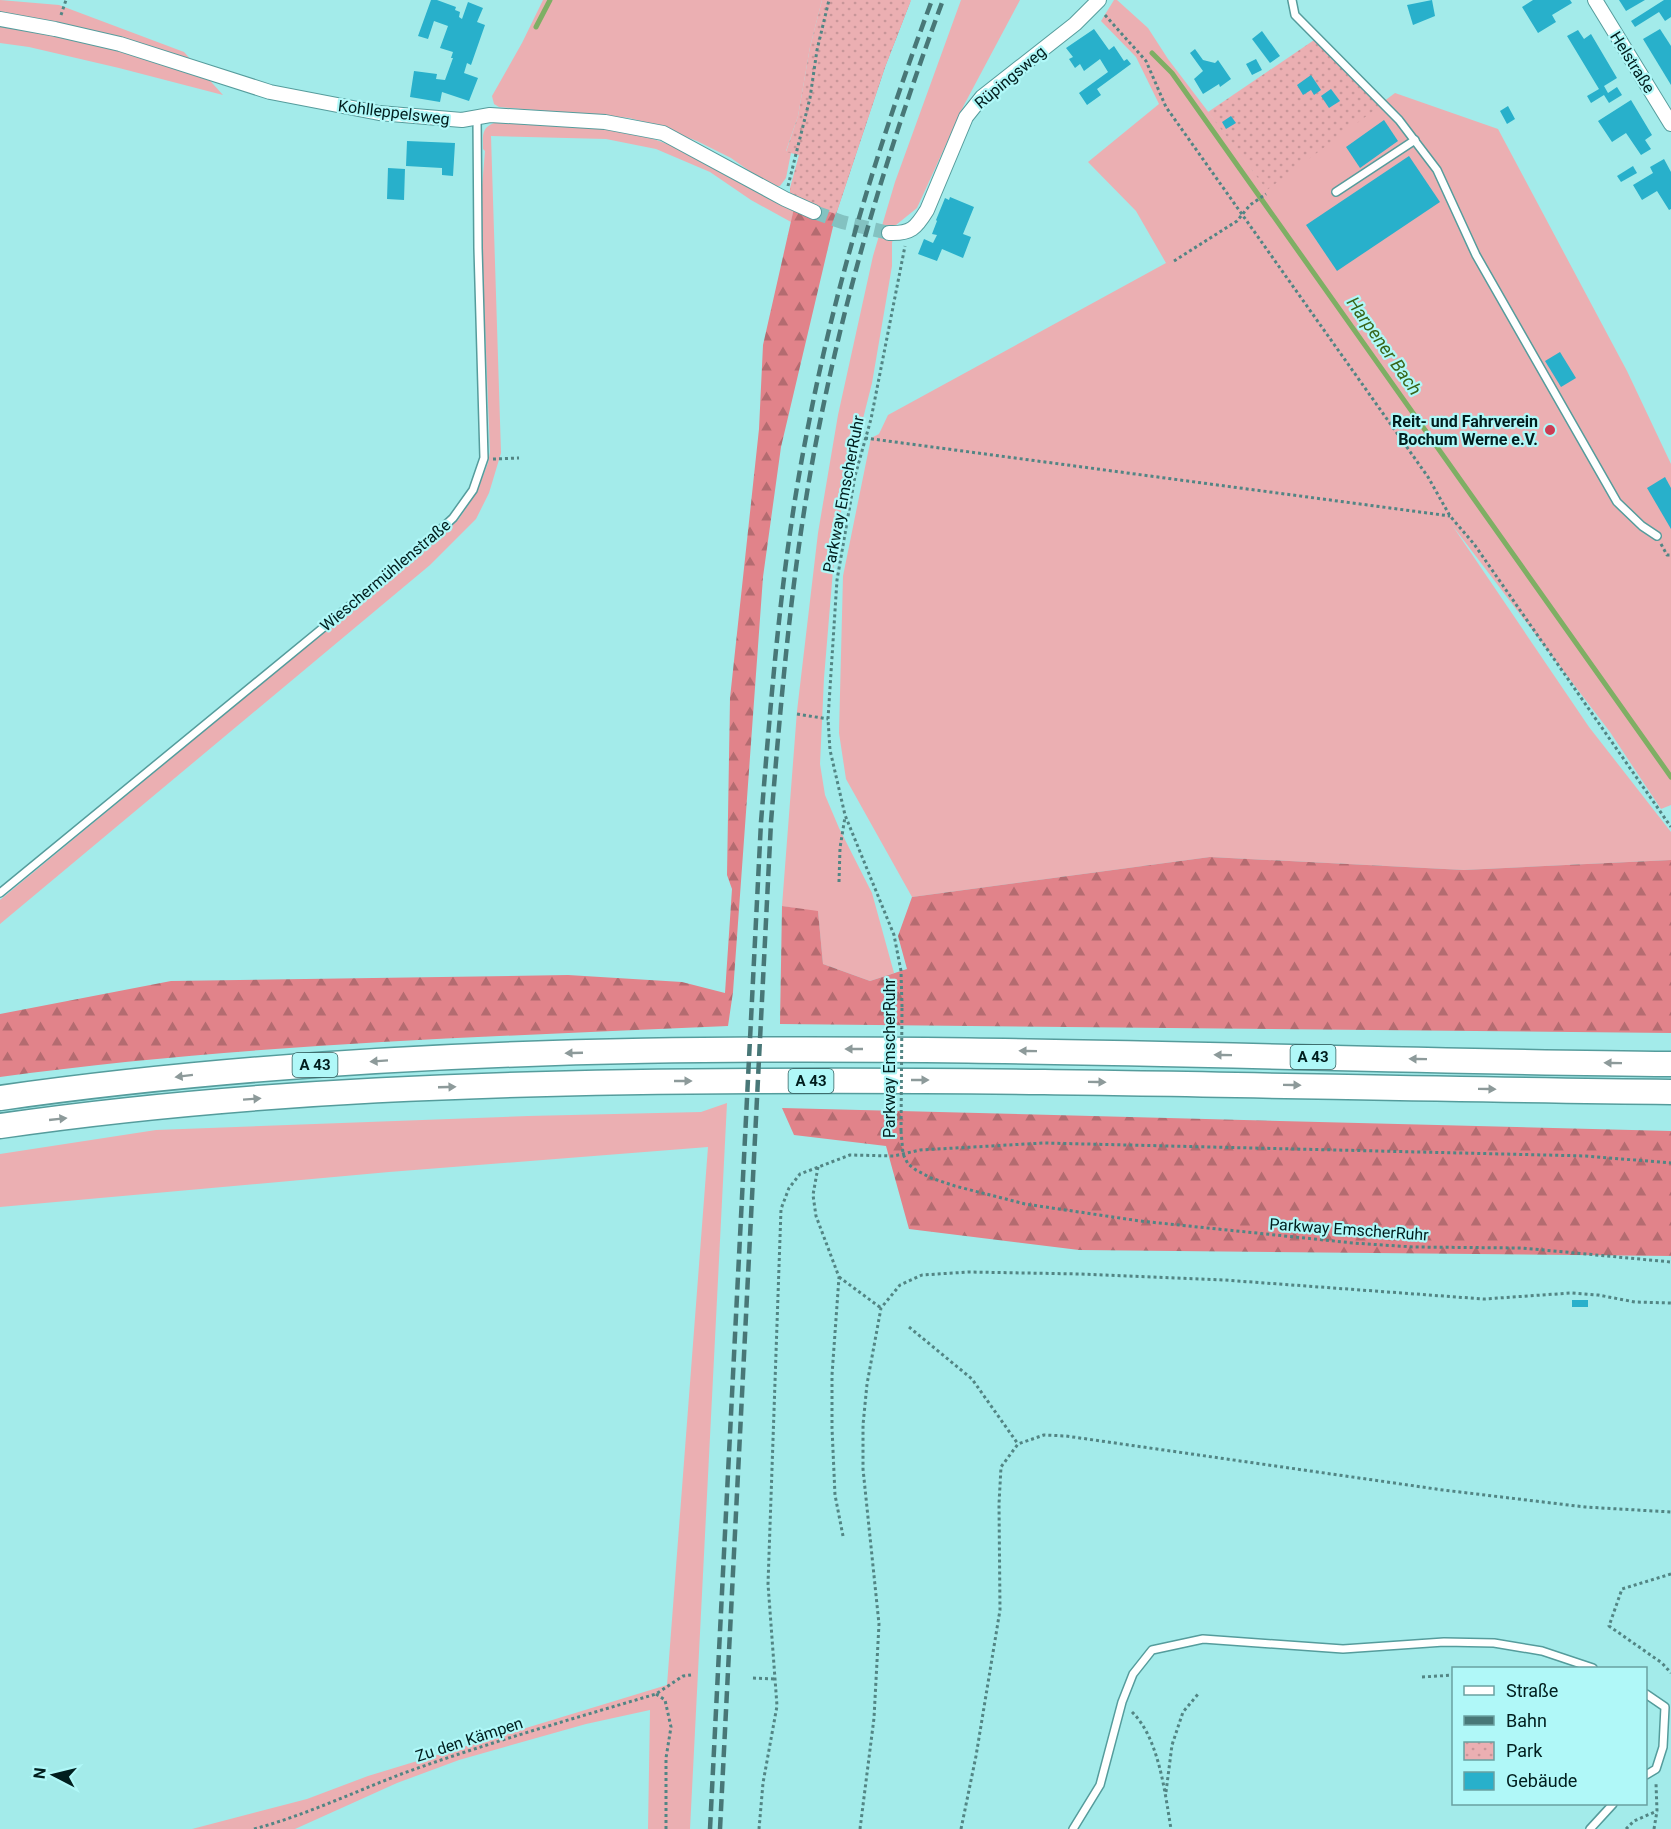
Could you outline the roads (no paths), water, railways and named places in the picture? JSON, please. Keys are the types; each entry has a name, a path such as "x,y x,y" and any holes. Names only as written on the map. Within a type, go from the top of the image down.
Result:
{"highway":[{"name":"A 43","path":"0,1098 210,1073 384,1060 714,1050 918,1049 1671,1064"},
{"name":"A 43","path":"0,1126 208,1102 384,1090 576,1082 949,1080 1671,1092"}],"street":[{"name":"Helstraße","path":"1595,0 1671,124"},
{"name":"Rüpingsweg","path":"889,233 908,232 918,224 927,210 966,117 982,97 1075,24 1097,2"},
{"name":"Kohlleppelsweg","path":"0,19 120,44 270,92 379,113 462,120 490,115 605,122 663,133 784,199 814,212"}],"lane":[{"path":"1292,0 1295,15 1392,111 1437,170 1482,265 1617,502 1642,526 1657,536"},
{"name":"Wieschermühlenstraße","path":"0,893 425,544 453,518 473,490 484,458 485,419 478,248 477,117"},
{"path":"1336,192 1415,140"},
{"path":"1073,1829 1100,1785 1122,1702 1133,1674 1152,1650 1203,1639 1343,1649 1444,1642 1494,1643 1542,1651 1590,1667"},
{"path":"1647,1695 1665,1707 1663,1747 1656,1769 1647,1774"},
{"path":"1590,1829 1611,1805"}],"waterway":[{"path":"536,27 550,0"},
{"name":"Harpener Bach","path":"1152,53 1172,73 1671,777"}],"tunnel":[{"path":"814,212 842,222 889,233"}],"railway":[{"path":"710,1829 761,822 785,571 809,422 833,315 878,156 932,0"},
{"path":"720,1829 771,822 784,671 802,521 820,422 858,262 889,156 943,0"}],"place":[{"name":"Reit- und Fahrverein Bochum Werne e.V.","path":"1550,430"}]}
